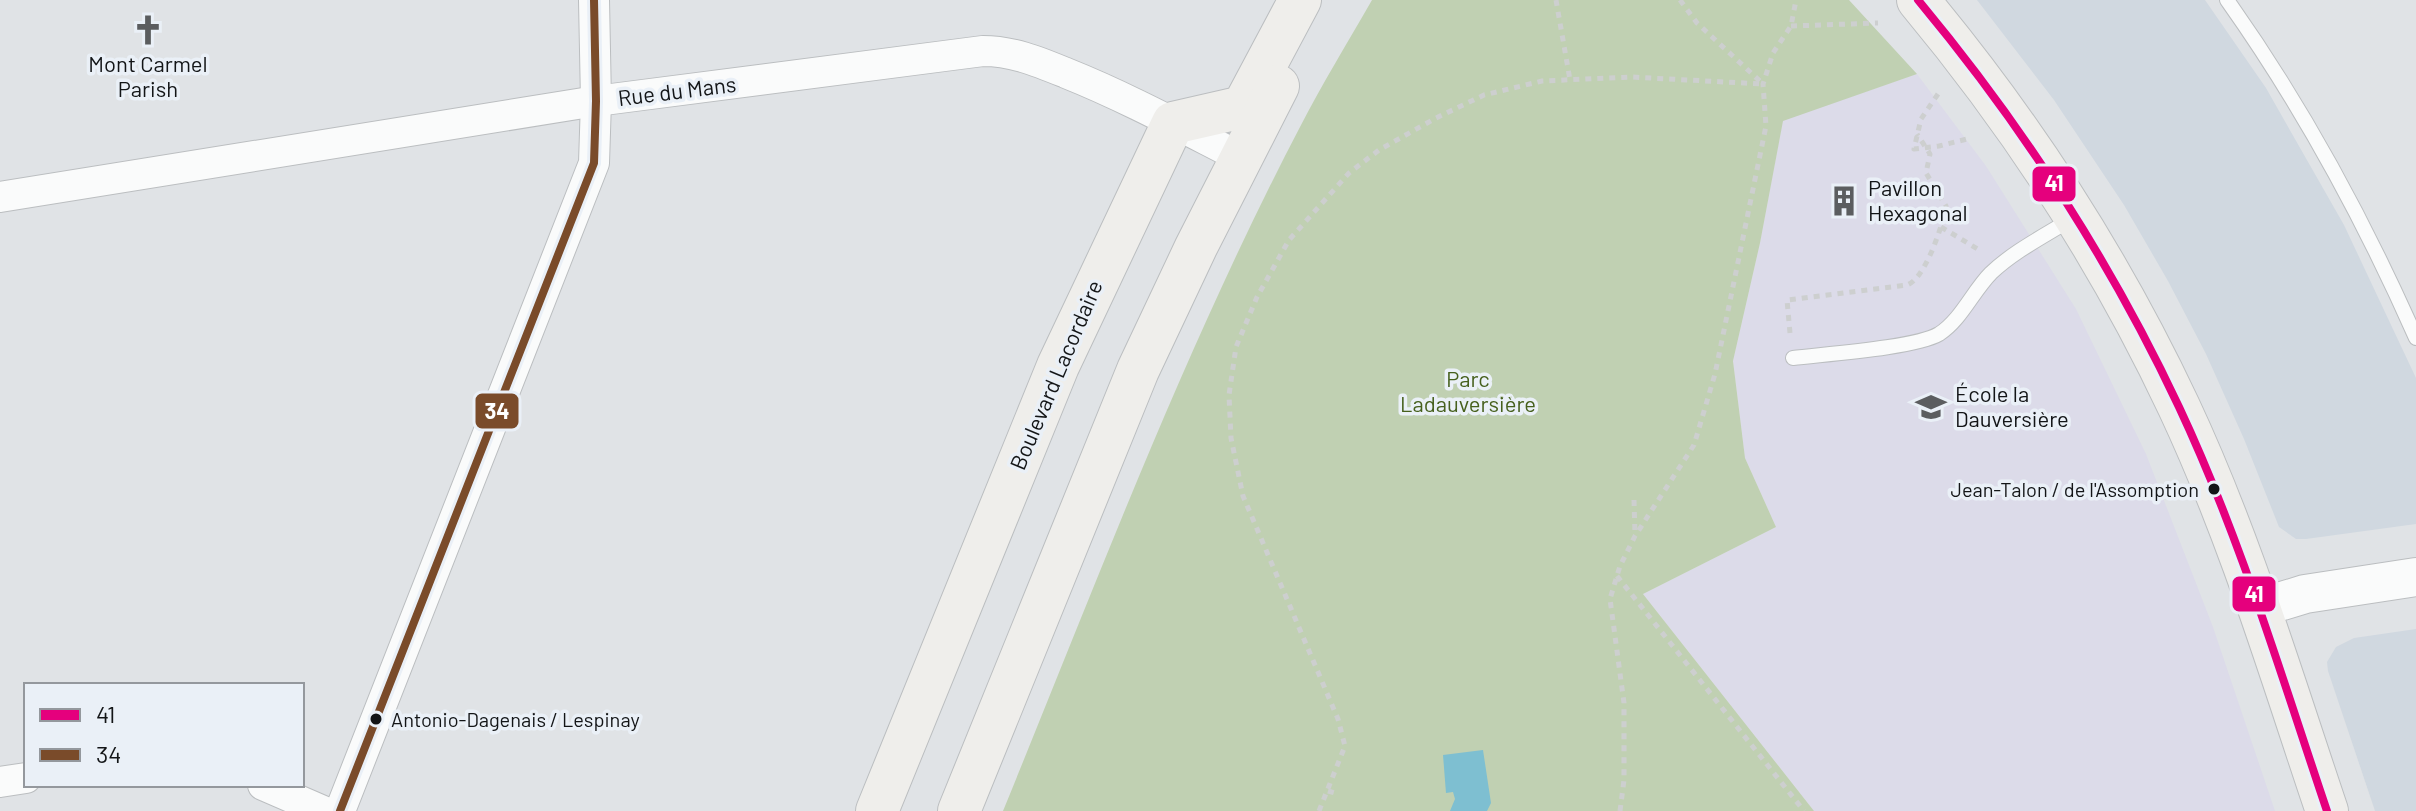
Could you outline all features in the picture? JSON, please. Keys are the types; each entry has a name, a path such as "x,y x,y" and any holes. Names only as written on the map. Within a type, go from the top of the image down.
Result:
{"main road":[{"path":"1173,123 1243,107 1300,0"},
{"path":"959,811 1117,419 1167,307 1240,157 1324,0"},
{"path":"1918,0 2008,114 2076,216 2129,306 2180,409 2259,608 2327,811"},
{"name":"Boulevard Lacordaire","path":"877,811 1058,366 1173,123"}],"street":[{"path":"340,811 594,163 594,0"},
{"name":"Rue du Mans","path":"0,197 596,101 983,51 1001,51 1020,56 1097,85 1240,157"},
{"path":"2259,608 2305,594 2416,577"},
{"path":"0,782 24,778"},
{"path":"268,787 323,811"}],"lane":[{"path":"2227,0 2328,155 2382,260 2416,338"},
{"path":"1793,358 1914,342 1938,335 1996,269 2076,216"}],"path":[{"path":"1556,0 1570,80"},
{"path":"1680,0 1697,23 1763,84"},
{"path":"1620,811 1624,780 1624,703 1610,599 1635,536 1694,445 1707,402 1766,126 1763,84 1773,53 1791,26 1796,0"},
{"path":"1791,26 1878,23"},
{"path":"1319,811 1345,746 1338,719 1243,496 1231,438 1229,395 1236,347 1257,297 1289,240 1349,173 1390,143 1484,95 1542,81 1631,77 1763,84"},
{"path":"1938,94 1921,119 1914,149 1971,138"},
{"path":"1790,336 1787,300 1913,283 1918,278 1941,227 1946,206 1926,173 1930,154 1917,134"},
{"path":"1941,227 1978,246 1996,269"},
{"path":"1634,500 1635,536"},
{"path":"1617,576 1804,811"},
{"path":"1328,791 1338,794"}],"shaded area":[{"path":"1977,0 2205,0 2266,88 2344,225 2416,378 2416,524 2306,539 2296,539 2279,527 2206,354 2168,281 2124,205 2054,100"},
{"name":"École la Dauversière","path":"1917,74 1986,166 2076,309 2146,454 2213,627 2275,811 1814,811 1643,594 1776,527 1745,458 1733,361 1760,243 1783,120"},
{"path":"2416,629 2416,811 2375,811 2327,662 2336,647 2354,638"}],"green space":[{"name":"Parc Ladauversière","path":"1372,0 1849,0 1917,74 1783,121 1733,361 1745,458 1776,527 1643,594 1814,811 1003,811 1144,465 1218,294 1300,127"}],"water":[{"path":"1483,750 1491,803 1487,811 1450,811 1455,799 1453,792 1446,793 1443,755"}],"transit line":[{"name":"34","path":"340,811 594,163 594,0"},
{"name":"41","path":"1918,0 1993,96 2062,195 2152,352 2221,506 2259,607 2327,811"}],"place":[{"name":"Mont Carmel Parish","path":"148,30"},
{"name":"Pavillon Hexagonal","path":"1844,201"},
{"name":"École la Dauversière","path":"1931,407"},
{"name":"Jean-Talon / de l'Assomption","path":"2214,489"},
{"name":"Antonio-Dagenais / Lespinay","path":"376,719"}]}
